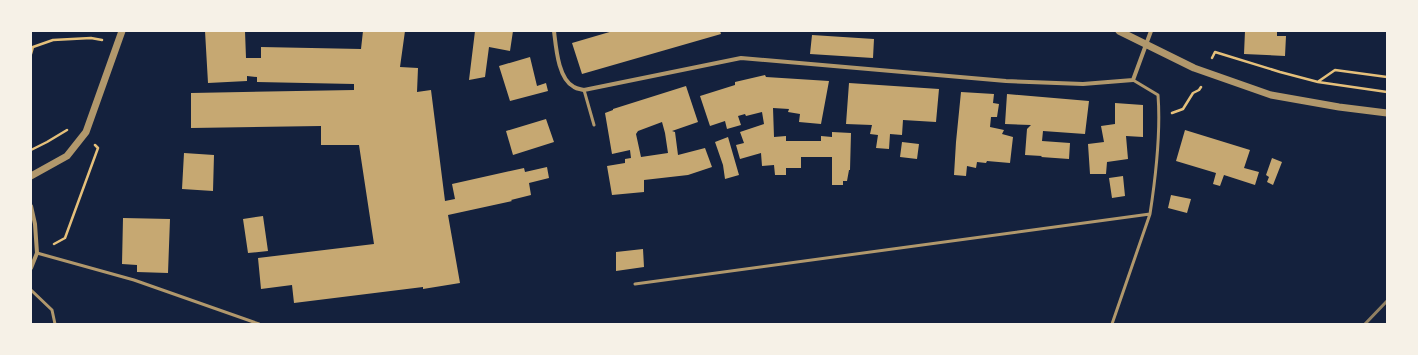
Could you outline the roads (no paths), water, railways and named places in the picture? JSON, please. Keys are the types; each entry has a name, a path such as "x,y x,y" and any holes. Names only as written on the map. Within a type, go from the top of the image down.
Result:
{"street":[{"path":"31,176 67,156 86,132 122,31"},
{"path":"554,31 556,55 566,80 574,87 584,90 741,58 1006,81 1082,84 1133,80 1151,31"},
{"path":"1119,31 1194,68 1271,95 1339,107 1387,113"},
{"path":"31,206 35,224 37,253 31,268"}],"lane":[{"path":"1112,324 1150,214 1154,192 1160,117 1158,95 1133,80"},
{"path":"584,90 594,125"},
{"path":"635,284 1150,214"},
{"path":"37,253 134,280 259,324"},
{"path":"31,290 52,310 55,324"}],"railway":[{"path":"1365,324 1387,301"}]}
